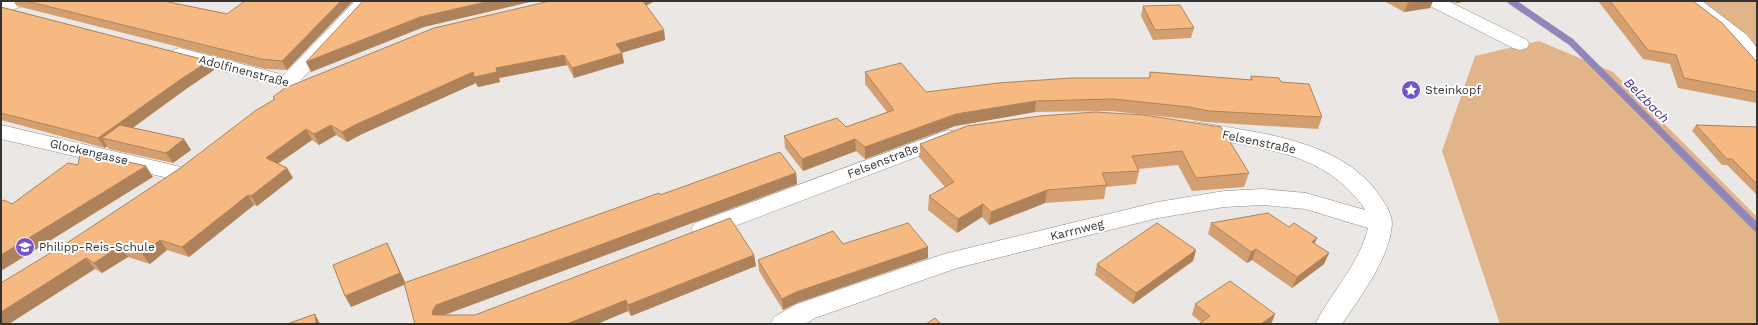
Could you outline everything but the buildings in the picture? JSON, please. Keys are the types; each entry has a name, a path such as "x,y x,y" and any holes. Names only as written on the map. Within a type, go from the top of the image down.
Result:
{"street":[{"path":"288,88 365,1"},
{"path":"1431,1 1435,1 1520,44"},
{"path":"1691,1 1740,39 1757,60"},
{"name":"Adolfinenstraße","path":"164,50 288,88"},
{"path":"288,88 321,77"},
{"name":"Felsenstraße","path":"1178,126 1270,143 1322,158 1357,183 1374,202 1380,223 1374,250 1328,324"},
{"name":"Felsenstraße","path":"682,237 969,130"},
{"name":"Glockengasse","path":"1,132 183,168 158,186"},
{"name":"Karrnweg","path":"783,324 806,311 953,260 1158,210 1217,200 1263,196 1306,201 1380,223"}],"shaded area":[{"path":"1686,1 1757,1 1757,59"},
{"path":"1539,41 1613,72 1757,217 1757,324 1500,324 1442,151 1475,56"}],"waterway":[{"name":"Belzbach","path":"1511,1 1571,42 1757,228"}],"place":[{"name":"Steinkopf","path":"1411,90"},
{"name":"Philipp-Reis-Schule","path":"25,247"}]}
